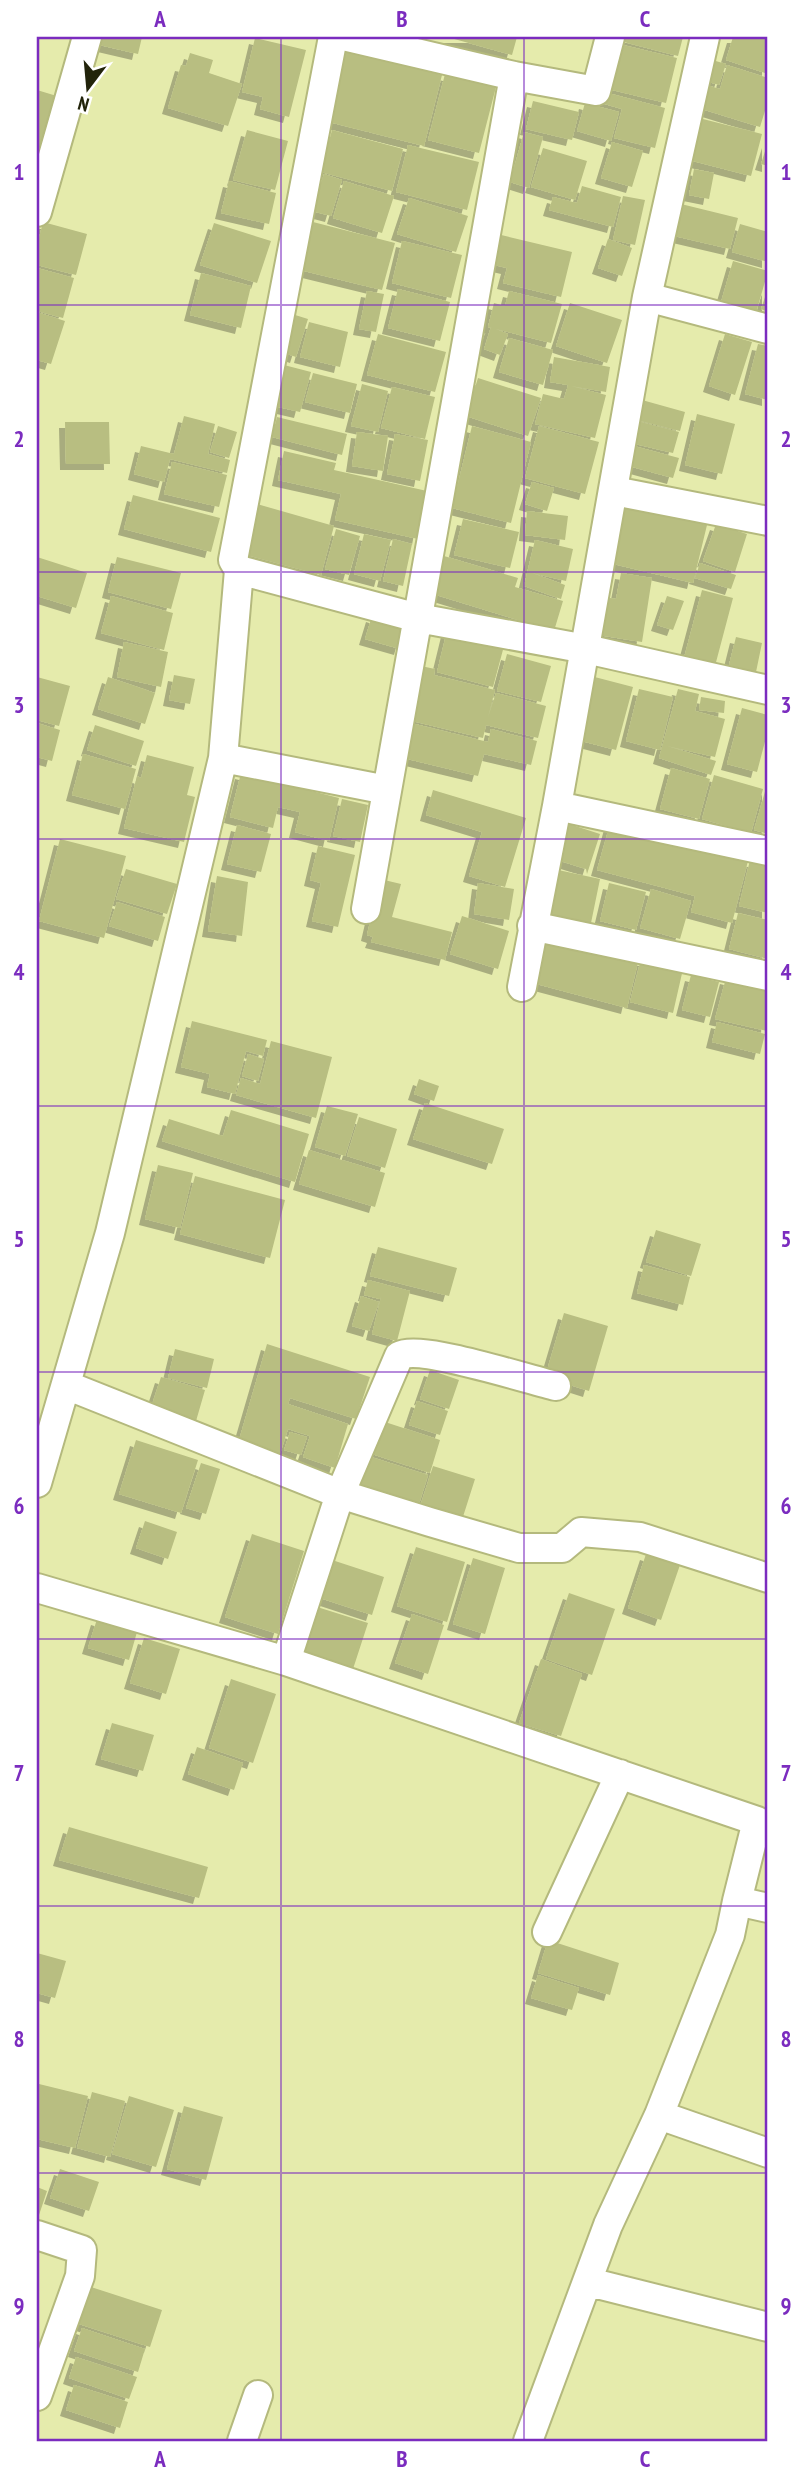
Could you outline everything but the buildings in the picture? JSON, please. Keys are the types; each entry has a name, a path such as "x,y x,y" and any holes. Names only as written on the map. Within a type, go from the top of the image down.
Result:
{"street":[{"path":"37,212 87,37"},
{"path":"37,1483 110,1233 223,758 239,570 233,560 333,37"},
{"path":"348,37 514,76 596,91 610,37"},
{"path":"522,987 586,649 647,297 705,37"},
{"path":"366,909 514,76"},
{"path":"647,297 768,329"},
{"path":"614,491 768,521"},
{"path":"239,570 418,618 586,649 768,690"},
{"path":"223,758 387,790"},
{"path":"557,806 768,851"},
{"path":"532,926 768,976"},
{"path":"286,1661 340,1494 399,1356 407,1351 433,1354 556,1386"},
{"path":"66,1385 340,1494 519,1548 562,1548 581,1532 640,1537 768,1578"},
{"path":"37,1588 286,1661 762,1823 737,1901 730,1935 659,2115 608,2225 528,2441"},
{"path":"547,1932 620,1774"},
{"path":"737,1901 768,1908"},
{"path":"659,2115 768,2154"},
{"path":"37,2235 82,2250 80,2276 37,2396"},
{"path":"589,2282 768,2327"},
{"path":"242,2441 258,2395"}]}
